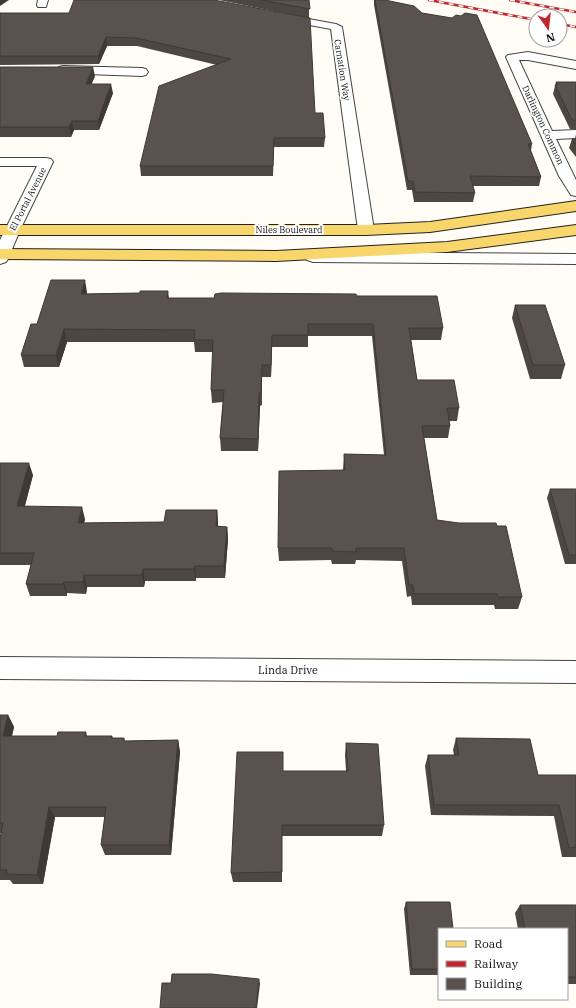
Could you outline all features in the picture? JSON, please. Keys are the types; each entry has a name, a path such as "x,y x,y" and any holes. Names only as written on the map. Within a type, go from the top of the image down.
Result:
{"main road":[{"name":"Niles Boulevard","path":"6,230 366,230 430,227 576,206"},
{"path":"559,233 576,214"},
{"path":"1,255 276,256 447,248 576,230"}],"street":[{"name":"Carnation Way","path":"273,15 336,28 366,230"},
{"name":"Darlington Common","path":"576,65 528,56 512,57 542,126 548,135 566,176 576,192"},
{"path":"55,70 142,72"},
{"path":"548,135 576,134"},
{"name":"El Portal Avenue","path":"0,162 46,162 6,230 1,255"},
{"path":"276,256 424,259 576,259"},
{"name":"Linda Drive","path":"0,668 576,672"}],"building":[{"path":"74,0 214,0 310,18 315,113 323,113 325,138 274,138 273,166 140,166 159,86 231,59 136,38 106,37 98,56 0,56 0,13 69,13"},
{"path":"261,0 309,0 310,9"},
{"path":"375,0 385,0 414,6 422,13 452,18 456,15 461,16 465,13 477,15 532,144 528,144 541,177 470,176 475,193 415,192 413,181 408,181"},
{"path":"0,67 93,67 86,84 111,84 98,121 72,121 69,127 0,127"},
{"path":"556,82 576,82 576,120 572,120 555,85 558,85"},
{"path":"572,139 576,139 576,145"},
{"path":"51,280 85,280 81,294 168,291 167,298 214,298 215,294 221,293 437,296 443,328 409,328 417,380 454,380 459,408 447,408 450,426 422,426 437,520 459,523 496,523 497,526 506,526 522,597 498,597 497,594 414,594 413,585 409,585 404,548 356,548 356,552 332,551 332,548 278,548 279,471 345,470 344,454 386,455 373,324 308,324 308,335 272,335 271,365 262,365 261,393 259,393 258,439 220,438 224,390 211,390 213,340 194,340 195,330 64,329 56,355 21,355 31,324 37,324"},
{"path":"515,305 545,305 565,365 533,365"},
{"path":"0,463 29,463 17,506 82,507 78,523 164,522 166,510 217,510 216,526 227,527 224,566 195,566 194,569 143,569 142,575 84,575 83,582 64,582 63,584 26,584 34,553 0,553"},
{"path":"550,489 576,489 576,555 569,555"},
{"path":"0,715 8,715 3,736 57,736 58,732 86,732 85,736 112,736 111,738 124,738 124,741 178,740 169,845 101,845 106,807 49,807 37,875 6,874 7,870 0,870 0,838 3,823 0,823"},
{"path":"456,738 530,739 538,775 576,775 576,847 569,848 559,805 434,805 428,755 459,755"},
{"path":"346,743 378,744 384,825 282,825 282,872 231,873 237,752 283,752 283,771 348,771"},
{"path":"406,902 450,902 453,928 438,928 438,969 412,969"},
{"path":"520,905 576,905 576,977 568,977 568,928 525,928"},
{"path":"172,974 211,974 259,979 256,1008 160,1008 162,983 171,983"}],"railway":[{"path":"429,0 528,19"},
{"path":"510,0 576,12"},
{"path":"568,26 576,27"}]}
